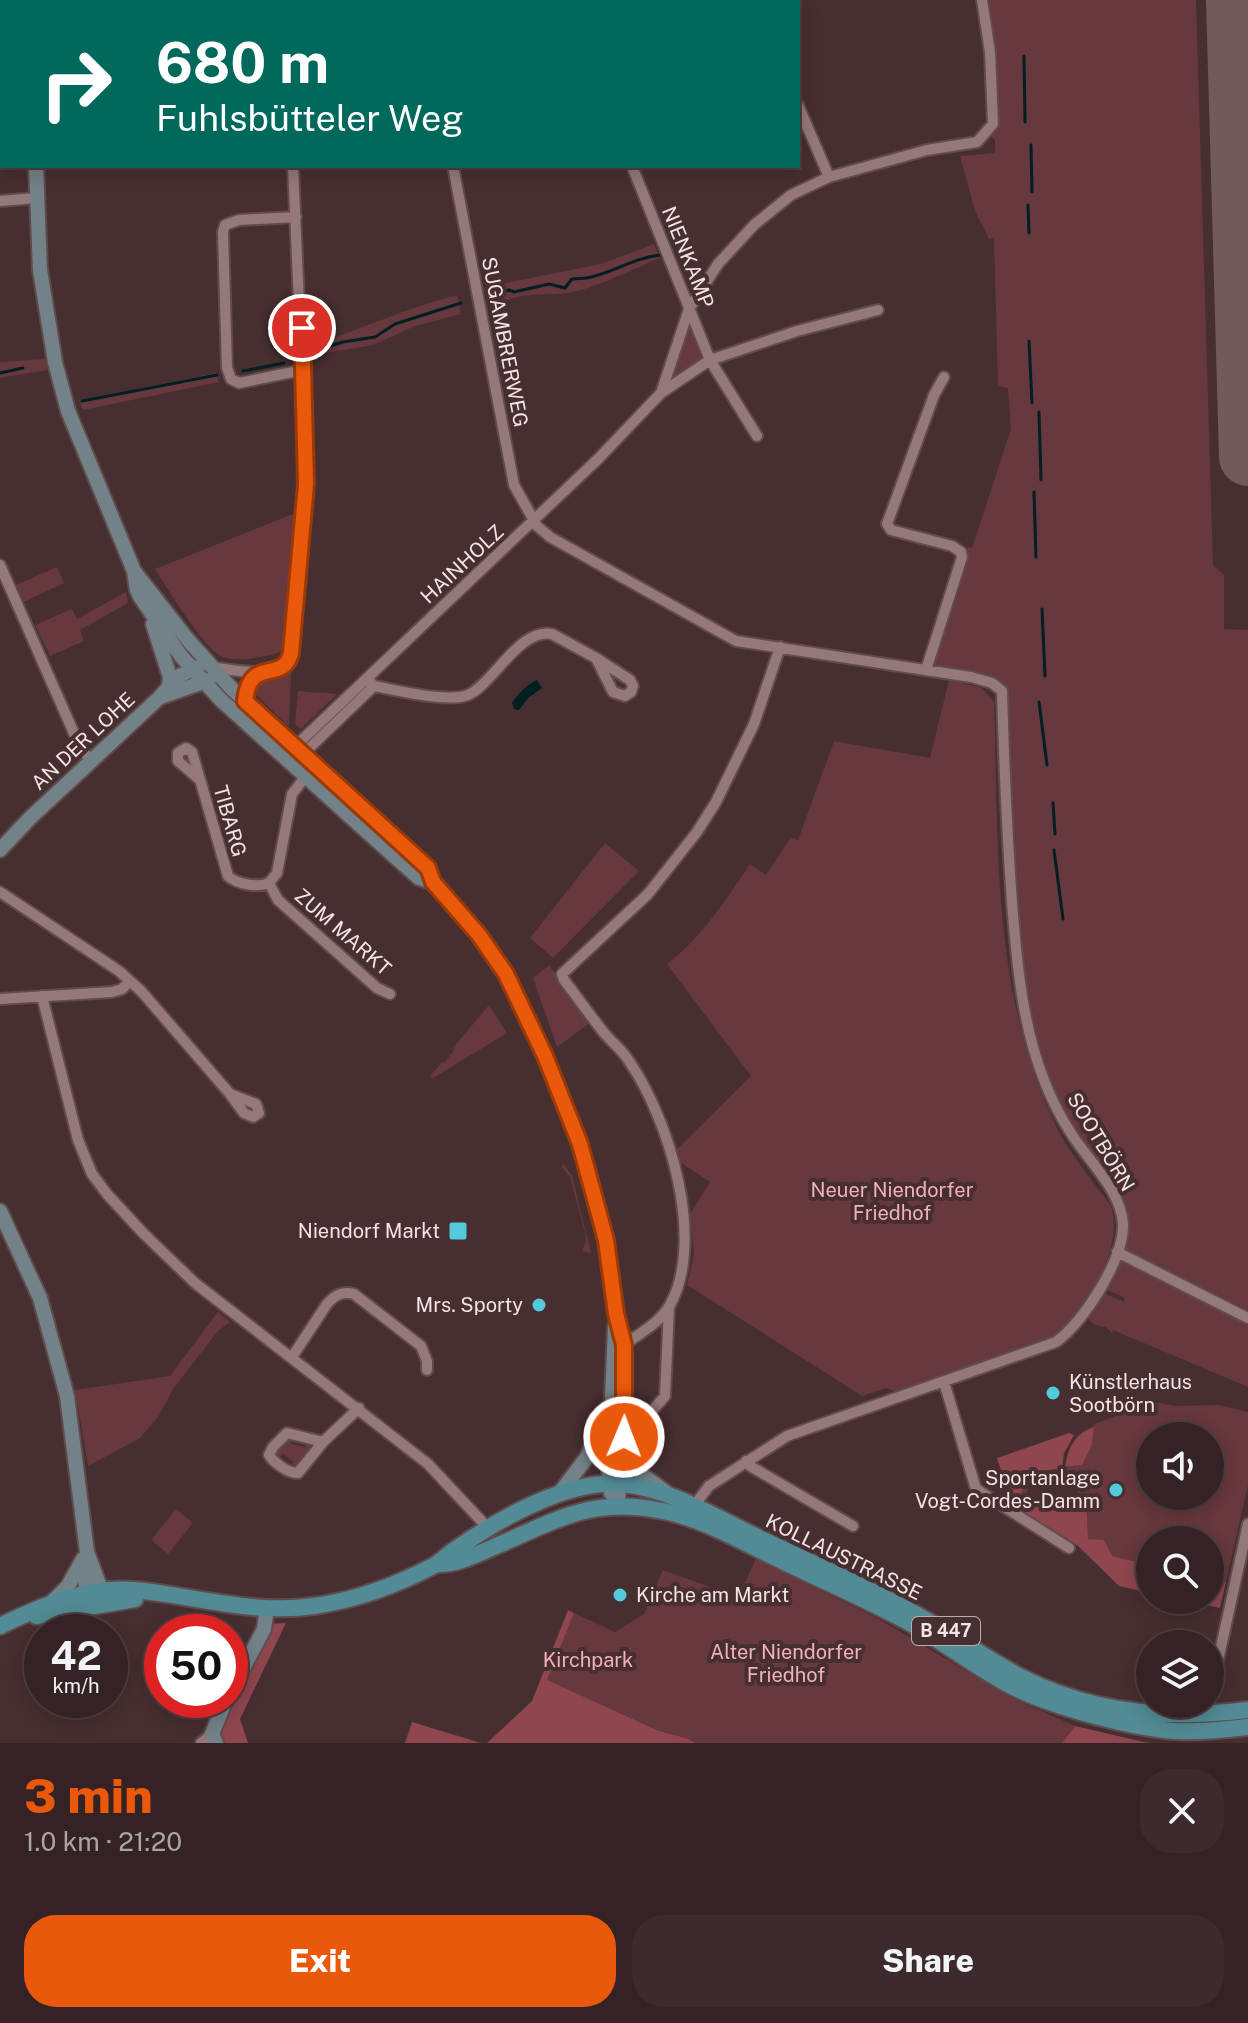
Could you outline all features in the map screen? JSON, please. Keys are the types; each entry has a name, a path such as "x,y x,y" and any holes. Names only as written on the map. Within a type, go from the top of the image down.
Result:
{"main road":[{"path":"36,168 40,270 58,374 68,411 134,571 137,590 149,612 204,682 293,756 316,765 428,868 433,882 479,935 506,974 545,1056 580,1144 593,1191 606,1240 616,1314 624,1345 624,1443 616,1484"},
{"path":"134,571 216,672 293,756 305,777 419,878 433,882"},
{"path":"149,612 170,677 165,692"},
{"path":"192,668 216,672"},
{"name":"AN DER LOHE","path":"0,850 179,676 192,668"},
{"name":"AN DER LOHE","path":"165,692 204,682 216,672"},
{"path":"0,1211 31,1275 55,1349 72,1426 87,1552 84,1574 96,1597"},
{"path":"616,1314 612,1396 617,1506"},
{"path":"559,1494 587,1457 612,1396"},
{"path":"624,1443 640,1473 661,1486 670,1496"},
{"name":"B 447","path":"437,1564 489,1529 559,1494 616,1484 670,1496 694,1506"},
{"name":"B 447","path":"1,1623 50,1604 134,1590 267,1608 313,1606 365,1595 437,1564 469,1558 555,1518 617,1506"},
{"name":"KOLLAUSTRASSE","path":"617,1506 654,1509 688,1518 904,1620 1026,1693 1076,1710 1191,1737 1248,1727"},
{"name":"KOLLAUSTRASSE","path":"694,1506 901,1606 1003,1667 1042,1686 1136,1711"},
{"path":"50,1604 68,1586 87,1552"},
{"name":"B 447","path":"22,1616 50,1615 96,1597"},
{"path":"248,1659 264,1629 267,1608"},
{"name":"KOLLAUSTRASSE","path":"1224,1709 1248,1710"},
{"path":"210,1740 219,1718"}],"street":[{"name":"HAINHOLZ","path":"661,393 689,309 718,264 754,225 791,195 829,177 927,150 977,142 988,133 993,124 990,52 982,0"},
{"path":"800,110 829,177"},
{"path":"216,672 282,668 291,653 306,484 293,168"},
{"name":"SUGAMBRERWEG","path":"453,168 514,485 534,520"},
{"name":"NIENKAMP","path":"633,168 710,360 757,436"},
{"path":"0,201 36,198"},
{"path":"296,217 239,220 225,225 227,368 231,379 239,383 303,370"},
{"name":"HAINHOLZ","path":"293,756 598,459 661,393 710,360 797,331 878,310"},
{"path":"534,520 550,537 736,641 926,670 961,552 952,546 891,530 887,524 934,395 944,377"},
{"path":"0,565 80,747 92,762"},
{"path":"370,683 449,697 468,695 523,644 544,632 596,658"},
{"path":"624,1345 655,1323 669,1307 682,1278 685,1239 675,1171 650,1098 629,1060 564,980 563,971 648,894 697,832 716,802 754,724 780,647"},
{"path":"245,701 246,688 261,670"},
{"name":"SOOTBÖRN","path":"694,1506 706,1488 787,1436 1044,1347 1067,1334 1087,1312 1117,1252 1123,1224 1118,1203 1056,1107 1033,1047 1024,1006 1016,954 1006,825 1002,691 996,685 971,677 926,670"},
{"name":"ZUM MARKT","path":"316,765 292,794 277,873 269,883 278,900 377,988 390,994"},
{"name":"TIBARG","path":"200,780 228,876 235,881 258,885 269,883"},
{"path":"0,892 107,962 130,981 230,1094"},
{"path":"0,999 117,991 130,981"},
{"path":"42,996 78,1140 95,1178 130,1220 174,1264 428,1464 489,1529"},
{"path":"1117,1252 1248,1318"},
{"path":"292,1357 333,1297 349,1293 421,1346 427,1370"},
{"path":"624,1443 665,1396 669,1307"},
{"path":"944,1382 976,1489 1069,1548"},
{"path":"323,1442 287,1433 269,1455 292,1473 298,1473 323,1442 359,1408"},
{"path":"746,1461 853,1526"},
{"path":"1224,1633 1248,1524"},
{"path":"1191,1737 1204,1718"}],"green space":[{"path":"986,0 1196,0 1213,565 1224,575 1224,629 1248,630 1248,1310 1134,1253 1131,1256 1124,1248 1126,1227 1059,1103 1036,1038 1028,1004 1016,909 1005,692 995,679 930,666 968,547 972,548 1011,429 1008,388 998,386 994,238 989,239 975,211 960,156 995,153 995,140 991,136 994,129"},
{"path":"654,244 660,258 599,284 568,293 527,295 499,305 495,285 601,264"},
{"path":"457,295 461,314 415,326 373,345 314,355 313,345"},
{"path":"692,325 705,359 672,381 687,328"},
{"path":"45,359 47,370 0,378 0,362"},
{"path":"216,373 219,382 83,410 79,400"},
{"path":"298,512 285,649 246,659 219,655 194,628 155,569"},
{"path":"57,567 64,583 24,602 16,585"},
{"path":"126,592 128,603 80,630 84,641 50,656 35,625 72,609 77,619"},
{"path":"291,673 288,726 255,694 258,681"},
{"name":"Neuer Niendorfer Friedhof","path":"949,680 982,688 994,702 1002,918 1020,1023 1035,1075 1056,1126 1111,1206 1114,1224 1112,1243 1097,1283 1085,1301 1058,1332 1043,1342 896,1392 886,1388 862,1396 687,1285 694,1255 690,1214 710,1182 680,1162 677,1149 751,1076 667,964 702,930 750,864 766,875 791,837 798,840 834,741 930,758"},
{"path":"298,691 337,694 301,729 295,724"},
{"path":"605,843 639,871 553,958 530,938"},
{"path":"549,965 590,1023 557,1047 533,978"},
{"path":"489,1005 507,1033 433,1078 430,1076 444,1063"},
{"path":"563,1163 572,1176 591,1253 582,1251 585,1232 570,1177 562,1167"},
{"path":"1126,1262 1248,1323 1248,1387 1113,1330 1112,1333 1090,1321 1087,1316 1101,1292 1124,1302 1125,1298 1103,1288 1118,1263"},
{"path":"218,1312 230,1322 218,1331 173,1389 158,1417 140,1438 88,1466 75,1390 170,1376"},
{"name":"Sportanlage Vogt-Cordes-Damm","path":"1154,1402 1175,1406 1219,1405 1248,1412 1248,1485 1226,1582 1224,1526 1136,1526 1136,1562 1112,1556 1095,1541 1088,1539 1087,1513 1074,1503 1028,1505 1019,1496 1024,1488 1022,1474 1082,1465 1092,1445 1094,1424","holes":["1075,1470 1078,1496 1029,1502 1025,1476"]},
{"path":"292,1437 291,1444 305,1447 306,1440 311,1448 298,1468 290,1468 294,1462 283,1454 278,1459 275,1455 285,1438"},
{"path":"176,1509 193,1523 168,1554 151,1540"},
{"name":"Alter Niendorfer Friedhof","path":"756,1559 877,1618 1010,1697 1075,1726 1062,1743 696,1743 659,1731 546,1680 574,1613 615,1632 644,1614 663,1570 738,1597"}],"shaded area":[{"path":"1094,1427 1092,1445 1082,1465 1065,1467 1074,1442"},
{"path":"1069,1433 1074,1435 1064,1453 1062,1468 1023,1474 1024,1488 1019,1496 1028,1505 1074,1503 1087,1513 1088,1539 1104,1540 1112,1556 1136,1562 1136,1590 1119,1586 1077,1545 1013,1507 997,1458"},
{"path":"568,1610 574,1613 547,1680 659,1731 696,1743 487,1743 532,1701"},
{"path":"286,1623 248,1702 248,1666 268,1624"},
{"path":"223,1718 240,1718 248,1743 211,1743"},
{"path":"412,1722 481,1743 405,1743"},
{"path":"1075,1726 1144,1742 1151,1743 1062,1743"}],"water":[{"path":"537,680 542,688 528,698 519,710 514,709 512,703 517,696"}],"waterway":[{"path":"1024,56 1025,122"},
{"path":"1031,145 1032,192"},
{"path":"1028,205 1029,233"},
{"path":"487,298 509,290 514,292 549,284 565,288 572,279 589,278 643,258 661,255"},
{"path":"313,351 375,337 395,324 461,303"},
{"path":"1029,341 1032,403"},
{"path":"243,371 284,363"},
{"path":"0,373 23,368"},
{"path":"82,401 217,375"},
{"path":"1039,412 1041,480"},
{"path":"1034,492 1036,557"},
{"path":"1042,609 1045,676"},
{"path":"1039,702 1047,765"},
{"path":"1053,803 1055,834"},
{"path":"1054,850 1063,919"}],"taxiway":[{"path":"1247,411 1248,426"}],"runway":[{"path":"1235,0 1248,457"}],"place":[{"name":"Niendorf Markt","path":"458,1231"},
{"name":"Mrs. Sporty","path":"539,1305"},
{"name":"Künstlerhaus Sootbörn","path":"1053,1393"},
{"name":"Sportanlage Vogt-Cordes-Damm","path":"1116,1490"},
{"name":"Kirche am Markt","path":"620,1595"}],"route":[{"path":"302,328 306,484 291,653 282,668 261,670 251,679 246,688 245,701 428,868 433,882 479,935 506,974 545,1056 580,1144 598,1208 624,1345 624,1437"}],"park label":[{"name":"Kirchpark","path":"588,1660"}]}
